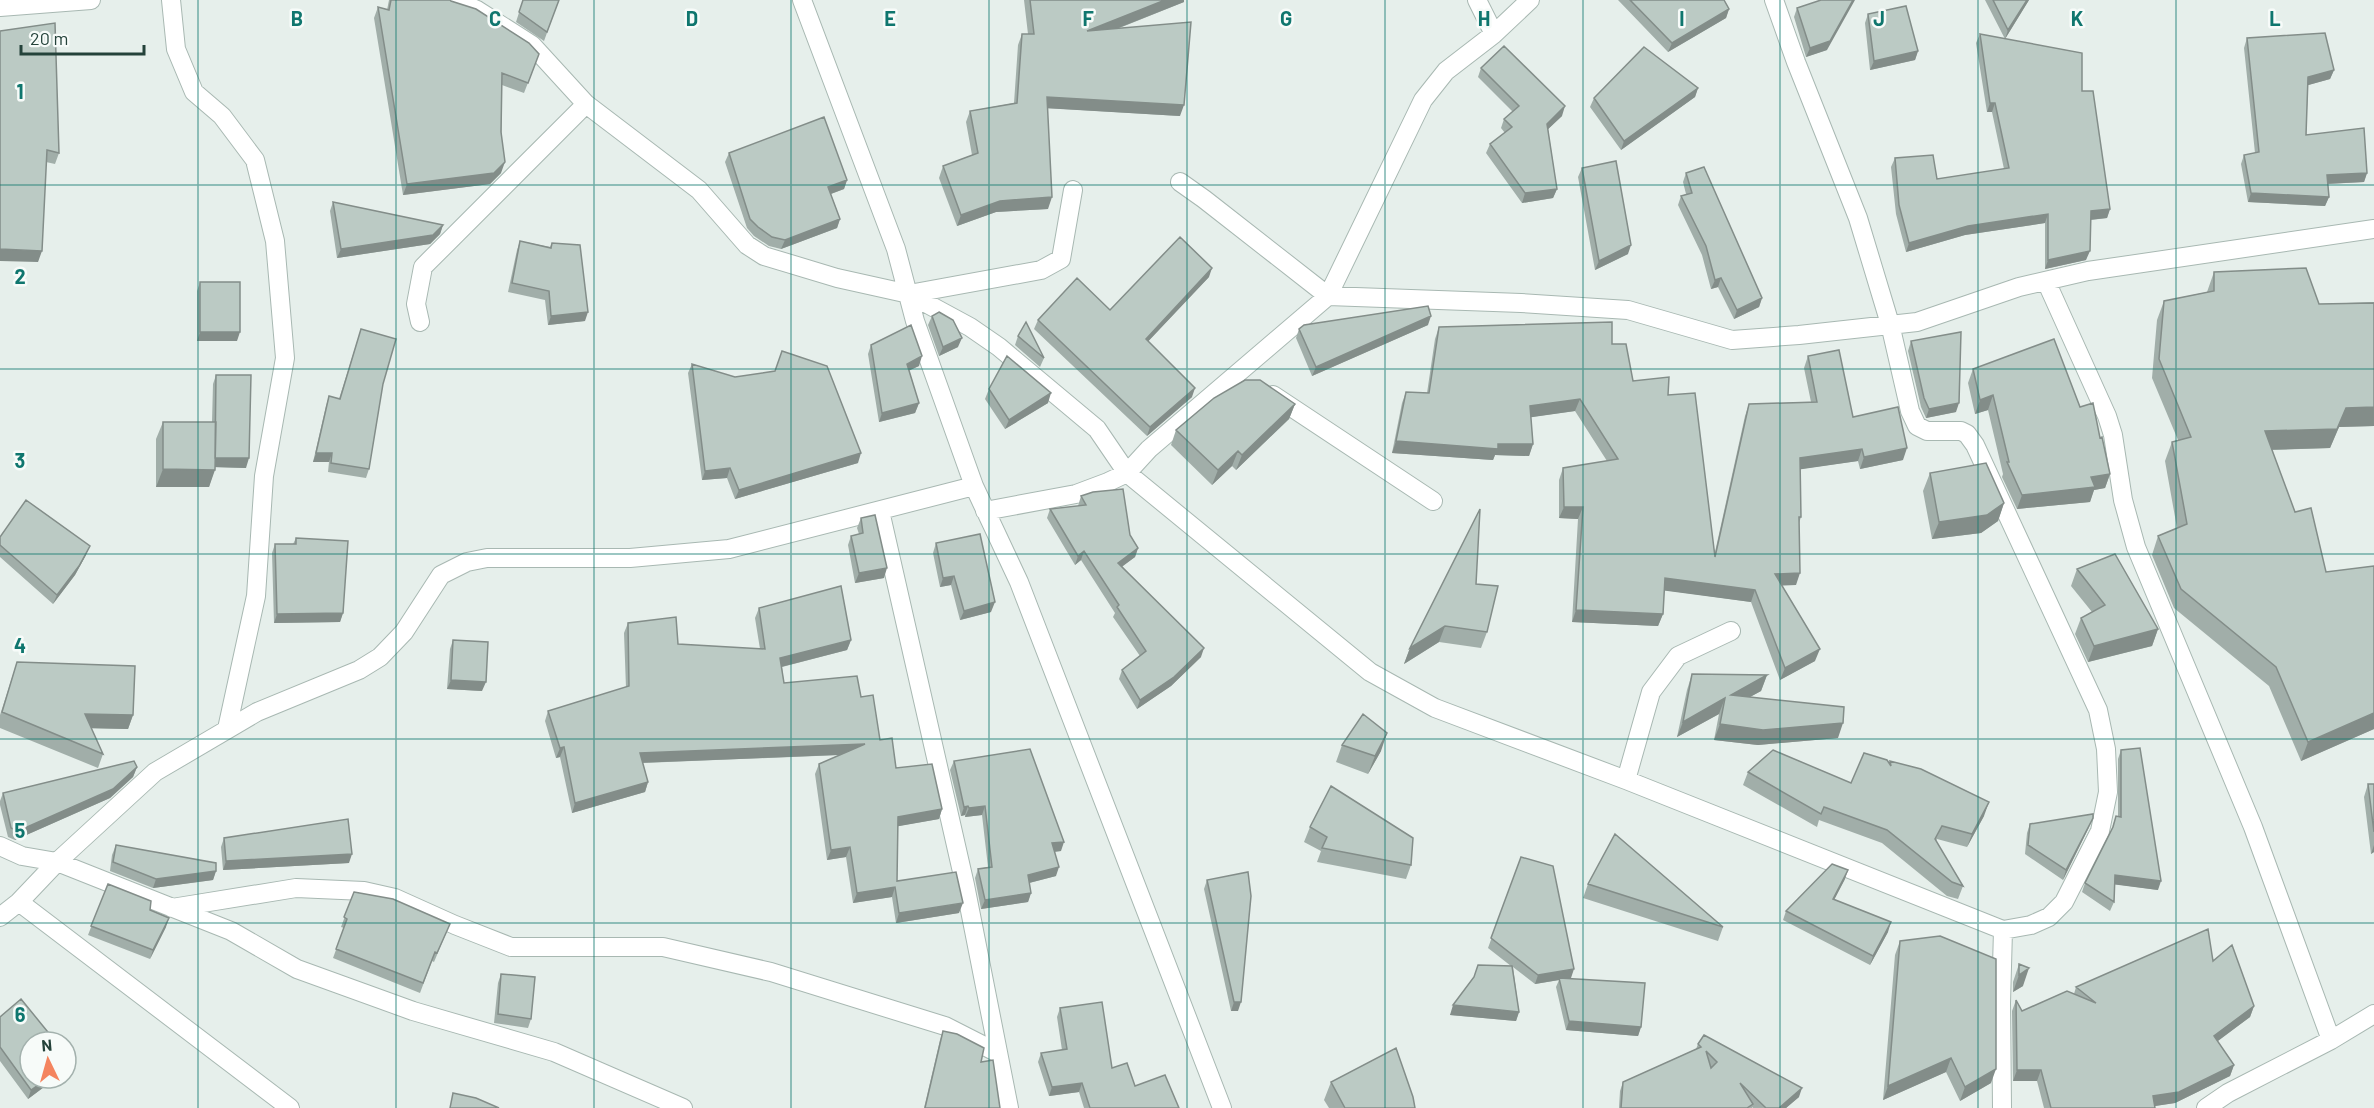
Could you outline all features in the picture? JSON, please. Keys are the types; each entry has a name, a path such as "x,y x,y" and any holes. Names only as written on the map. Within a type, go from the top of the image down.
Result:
{"street":[{"path":"0,7 90,0"},
{"path":"171,0 176,49 194,92 222,116 255,160 275,241 285,358 264,476 256,596 227,729"},
{"path":"454,0 477,10 532,45 586,104 699,190 747,245 764,256 837,278 909,294 970,327 999,347 1097,429 1128,473 1370,672 1435,708 1626,780 2003,930 2031,925 2049,917 2064,902 2100,831 2108,792 2106,749 2098,710 1975,445 1967,434 1961,431 1927,431 1917,426 1910,411 1890,324 1858,218 1774,0"},
{"path":"802,0 896,249 915,321 974,486 1019,582 1222,1108"},
{"path":"1477,0 1494,34"},
{"path":"986,511 1076,494 1128,473 1149,449 1328,296 1423,100 1446,71 1494,34 1530,0"},
{"path":"420,322 416,304 423,267 586,104"},
{"path":"1180,182 1328,296 1521,303 1628,310 1732,340 1917,322 2019,287 2088,271 2374,229"},
{"path":"909,294 1041,270 1061,260 1073,190"},
{"path":"2046,281 2107,416 2136,548 2253,827 2331,1040"},
{"path":"1239,372 1433,501"},
{"path":"0,917 19,902 57,862 155,772 257,712 359,670 380,657 404,632 441,575 467,562 487,558 630,558 729,549 974,486"},
{"path":"880,511 965,885 1009,1108"},
{"path":"1626,780 1651,692 1678,656 1731,631"},
{"path":"0,846 22,856 57,862 231,932 297,969 413,1011 554,1052 683,1108"},
{"path":"172,908 296,888 364,891 395,898 455,926 511,947 663,947 771,972 945,1026 998,1053"},
{"path":"19,902 290,1108"},
{"path":"2002,1108 2003,930"},
{"path":"2206,1108 2228,1092 2331,1040 2374,1014"}],"building":[{"path":"391,0 450,0 476,9 529,43 539,54 528,83 502,73 501,132 505,162 494,173 407,184 378,7 389,10"},
{"path":"523,0 559,0 547,32 519,12"},
{"path":"1030,0 1165,0 1087,31 1191,22 1184,105 1047,97 1052,197 1000,201 961,215 943,166 978,153 970,111 1017,103 1022,34 1034,34"},
{"path":"1630,0 1724,0 1729,9 1672,43"},
{"path":"1821,0 1853,0 1830,41 1810,48 1797,8"},
{"path":"1993,0 2027,0 2008,30"},
{"path":"1906,6 1918,51 1874,61 1868,14"},
{"path":"55,23 59,153 47,150 42,251 0,249 0,31"},
{"path":"2325,33 2334,70 2308,77 2306,135 2364,128 2367,173 2327,175 2329,197 2251,193 2244,155 2259,152 2247,38"},
{"path":"1980,34 2082,53 2082,91 2093,91 2110,209 2091,211 2090,251 2048,260 2048,214 1968,226 1909,243 1899,205 1895,158 1933,155 1937,179 2009,168 1995,103 1990,103"},
{"path":"1504,46 1565,106 1547,124 1557,189 1525,193 1490,144 1512,127 1504,119 1519,106 1481,68"},
{"path":"1644,47 1698,88 1624,141 1594,98"},
{"path":"824,117 847,180 828,187 840,219 785,240 772,237 750,219 729,153"},
{"path":"1616,161 1631,245 1599,261 1582,168"},
{"path":"1704,167 1762,298 1737,310 1721,278 1715,280 1706,246 1681,196 1692,193 1686,173"},
{"path":"333,202 443,225 433,235 341,249"},
{"path":"1180,237 1212,268 1146,339 1195,388 1150,427 1038,320 1077,278 1110,310"},
{"path":"520,241 551,248 552,243 580,245 588,312 551,316 549,291 512,283"},
{"path":"2306,268 2319,304 2374,303 2374,407 2346,408 2337,429 2265,431 2295,512 2311,508 2326,572 2374,566 2374,713 2308,742 2276,667 2181,589 2158,536 2187,524 2172,442 2191,437 2159,359 2164,301 2214,291 2214,272"},
{"path":"200,282 240,282 240,332 200,332"},
{"path":"1428,306 1431,316 1316,367 1299,329 1304,325"},
{"path":"939,312 953,320 962,338 943,347 932,316"},
{"path":"1026,322 1044,358 1018,336"},
{"path":"1612,322 1612,344 1626,344 1633,381 1669,377 1668,395 1695,393 1715,557 1749,404 1817,402 1808,356 1839,350 1853,417 1898,407 1907,448 1864,457 1862,449 1800,458 1800,573 1775,574 1820,649 1785,668 1755,590 1665,578 1663,614 1576,610 1583,507 1564,507 1563,468 1618,459 1580,399 1530,406 1533,444 1498,444 1498,449 1396,441 1406,392 1429,393 1439,327"},
{"path":"911,325 922,356 907,364 919,403 882,413 871,345"},
{"path":"361,329 396,339 383,384 369,469 331,463 332,453 316,453 329,396 340,399"},
{"path":"1961,332 1959,403 1929,409 1924,398 1911,341"},
{"path":"2054,339 2080,407 2093,403 2110,474 2091,477 2095,487 2022,495 2007,462 2009,462 1993,395 1980,400 1973,369"},
{"path":"782,351 827,366 861,453 739,490 730,468 705,471 692,364 735,377 775,371"},
{"path":"1007,356 1051,393 1009,420 989,389"},
{"path":"216,375 251,375 249,458 215,458"},
{"path":"1245,380 1260,380 1295,404 1242,455 1238,451 1218,470 1176,430 1214,398"},
{"path":"163,422 216,422 215,470 163,469"},
{"path":"1986,463 2004,503 1987,515 1939,522 1930,473"},
{"path":"1123,489 1130,535 1138,548 1118,563 1204,648 1174,677 1140,700 1122,670 1146,651 1084,551 1078,556 1050,509 1086,505 1081,496 1093,492"},
{"path":"26,500 90,546 79,566 57,595 0,545 0,537"},
{"path":"1480,509 1476,584 1498,586 1487,632 1445,626 1410,648"},
{"path":"875,515 887,568 859,573 851,536 863,533 861,518"},
{"path":"980,534 995,602 964,611 954,576 943,578 936,543"},
{"path":"296,538 348,541 343,613 277,614 275,544 296,544"},
{"path":"2115,554 2158,629 2094,646 2081,618 2105,605 2077,569"},
{"path":"841,586 851,640 780,658 784,683 857,676 861,697 873,695 880,740 892,738 896,768 932,764 942,809 898,817 897,881 956,872 963,903 899,913 895,887 857,893 850,847 831,850 819,764 865,744 640,753 648,782 575,803 564,747 560,748 548,711 629,686 628,623 676,617 678,644 765,649 759,608"},
{"path":"453,640 488,642 486,682 451,680"},
{"path":"17,662 135,666 133,715 85,714 103,754 2,712"},
{"path":"1692,674 1767,675 1731,695 1844,707 1843,723 1763,730 1720,724 1725,698 1683,722"},
{"path":"1363,714 1387,733 1375,756 1342,745"},
{"path":"2140,748 2161,881 2115,875 2114,902 2085,883 2113,827 2116,816 2121,817 2121,750"},
{"path":"1030,749 1064,842 1052,843 1059,867 1028,875 1031,893 985,900 978,869 992,867 985,806 964,807 954,761"},
{"path":"1773,750 1851,783 1864,753 1887,760 1891,766 1890,761 1921,769 1989,802 1972,834 1942,826 1935,839 1963,886 1952,882 1887,830 1824,807 1821,814 1748,772"},
{"path":"134,761 137,767 113,789 18,831 11,828 3,793"},
{"path":"2368,784 2374,784 2374,832"},
{"path":"1331,786 1413,838 1411,865 1322,848 1327,837 1310,827"},
{"path":"2093,814 2066,870 2028,845 2030,824"},
{"path":"348,819 352,854 226,861 224,838"},
{"path":"1615,834 1723,927 1588,884"},
{"path":"116,845 216,863 216,871 156,879 113,862"},
{"path":"1521,857 1553,866 1574,969 1538,975 1491,938"},
{"path":"1832,864 1848,870 1833,899 1891,922 1873,956 1786,911"},
{"path":"1248,872 1251,896 1241,1002 1234,1002 1207,880"},
{"path":"108,884 151,901 150,910 169,918 153,950 91,926"},
{"path":"354,892 393,899 450,924 437,953 435,952 423,983 336,949 347,919 344,917"},
{"path":"2208,929 2213,961 2232,945 2254,1006 2214,1036 2234,1065 2179,1092 2153,1096 2155,1108 2051,1108 2041,1070 2017,1070 2016,1000 2022,1011 2067,991 2096,1003 2076,987"},
{"path":"1940,936 1996,959 1996,1069 1965,1087 1951,1058 1888,1086 1900,941"},
{"path":"2019,964 2029,968 2019,975"},
{"path":"1478,965 1512,966 1519,1012 1453,1005 1474,977"},
{"path":"501,974 535,977 531,1019 498,1014"},
{"path":"1559,978 1645,983 1641,1027 1569,1021"},
{"path":"21,999 46,1030 18,1030 18,1072 0,1047 0,1017"},
{"path":"1102,1002 1112,1068 1127,1063 1135,1086 1165,1075 1179,1108 1090,1108 1082,1083 1052,1087 1041,1053 1067,1049 1060,1008"},
{"path":"943,1031 957,1034 984,1048 981,1062 993,1060 1000,1108 925,1108"},
{"path":"1704,1035 1802,1088 1779,1108 1766,1108 1740,1083 1753,1104 1747,1108 1621,1108 1623,1082 1701,1047 1698,1044","holes":["1706,1051 1717,1062 1711,1068"]},
{"path":"1396,1048 1415,1108 1345,1108 1331,1082"},
{"path":"453,1093 476,1098 499,1108 450,1108"}]}
